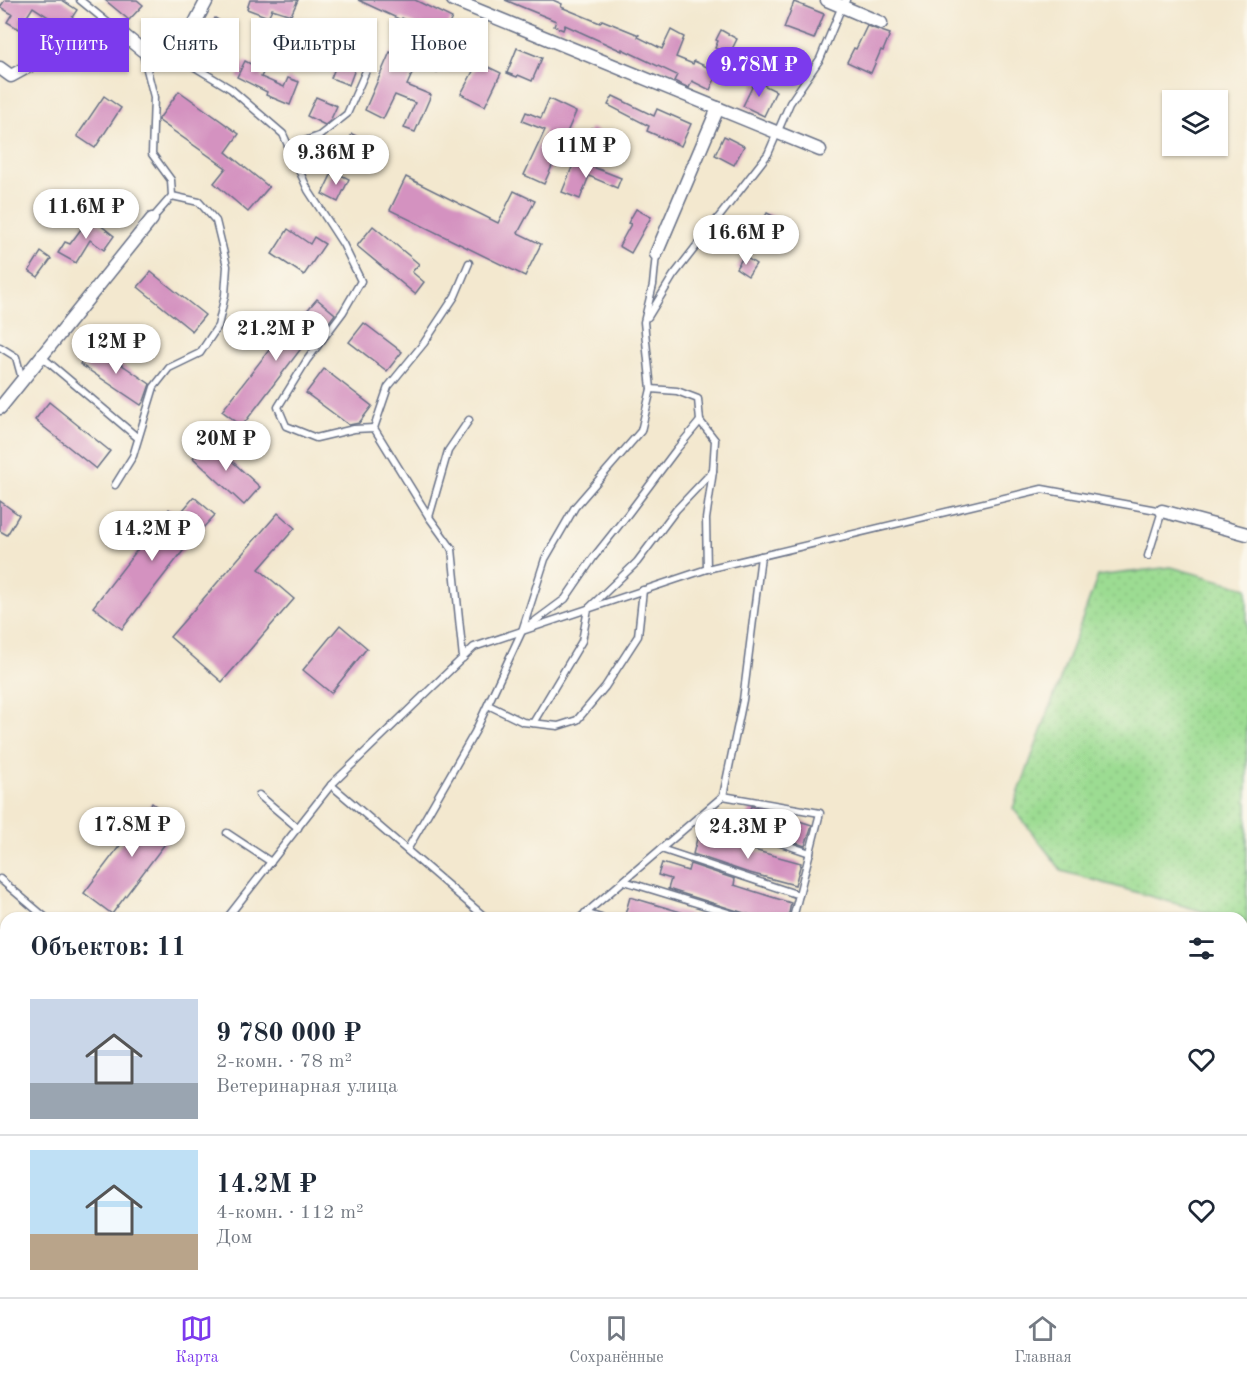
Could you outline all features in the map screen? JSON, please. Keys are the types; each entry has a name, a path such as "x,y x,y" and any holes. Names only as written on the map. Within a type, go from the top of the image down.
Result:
{"street":[{"path":"198,18 207,0"},
{"path":"453,0 820,150"},
{"path":"827,0 844,3 881,23"},
{"path":"129,39 141,49"},
{"path":"0,68 11,76 18,72"},
{"path":"656,254 718,108"},
{"path":"0,408 152,219"},
{"path":"1162,511 1247,534"}],"lane":[{"path":"80,0 102,18"},
{"path":"644,322 674,276 768,154 790,103 820,59 844,3"},
{"path":"148,72 154,98 152,154 171,180 172,196 152,219"},
{"path":"202,72 231,89 283,134 308,190 344,244 361,281 344,312 307,360 278,407 286,426 316,438 354,429 374,428"},
{"path":"288,147 320,136 347,114 365,72"},
{"path":"115,485 133,456 154,387 170,368 200,353 218,326 225,295 227,266 216,221 199,202 172,196"},
{"path":"407,850 475,732 488,705 522,631 544,560 575,507 641,431 651,389 644,322 653,285 656,254"},
{"path":"374,428 388,387 424,343 455,296 469,263"},
{"path":"0,347 15,357 22,380"},
{"path":"41,356 138,438"},
{"path":"651,389 677,391 698,399 700,421 715,440 706,519 707,569"},
{"path":"429,516 448,451 469,420"},
{"path":"522,631 565,599 593,558 700,421"},
{"path":"374,428 452,549 462,658"},
{"path":"533,723 582,641 588,609 637,562 676,510 713,471"},
{"path":"232,912 331,784 474,647 707,569 1042,489 1162,511 1148,556"},
{"path":"588,912 723,796 742,700 761,556"},
{"path":"488,705 523,722 558,726 577,720 605,687 638,636 643,590"},
{"path":"331,784 479,912"},
{"path":"259,795 298,828"},
{"path":"723,796 820,813 795,912"},
{"path":"700,815 810,853"},
{"path":"228,833 271,862"},
{"path":"661,849 799,895"},
{"path":"0,879 39,912"},
{"path":"624,880 726,912"}],"green space":[{"path":"1171,567 1247,588 1247,912 1205,912 1062,871 1013,808 1098,576"}],"building":[{"path":"5,0 62,0 77,10 72,18 50,18 33,7 26,18 18,18 18,28 7,22 12,14 0,7"},
{"path":"105,0 137,0 143,5 129,20"},
{"path":"250,0 298,0 291,15 272,9 268,17 247,9"},
{"path":"358,0 415,0 452,18 402,18 397,18"},
{"path":"505,0 553,0 562,4 561,7 600,23 602,20 639,35 638,37 662,49 671,30 684,37 676,57 693,64 694,61 718,72 710,90 692,81 689,88 674,81 677,75 565,25 563,30 554,26 556,21"},
{"path":"794,2 824,14 814,39 784,28"},
{"path":"867,26 890,34 871,73 847,62"},
{"path":"721,30 737,39 729,55 715,48"},
{"path":"517,48 542,58 532,81 507,73"},
{"path":"389,54 389,72 413,72 407,85 431,95 415,132 404,128 415,103 395,95 383,119 365,110"},
{"path":"245,61 251,64 251,72 264,72 261,77 284,87 288,78 299,82 290,105 266,95 267,92 237,77"},
{"path":"488,67 501,73 485,106 461,94 473,72 488,72"},
{"path":"333,72 354,72 349,85 331,78"},
{"path":"755,81 776,91 764,116 743,106"},
{"path":"179,91 239,134 226,152 269,187 248,212 214,183 226,168 158,120"},
{"path":"104,96 121,108 95,148 77,136"},
{"path":"613,96 654,116 657,109 691,124 681,146 647,131 649,126 608,105"},
{"path":"316,97 337,106 330,121 325,125 307,116"},
{"path":"549,99 576,112 544,184 524,175 545,130 522,121 526,112 541,118"},
{"path":"591,128 615,140 607,155 584,143"},
{"path":"352,134 372,144 362,164 342,154"},
{"path":"724,136 744,146 734,165 715,155"},
{"path":"575,160 621,178 617,188 589,176 580,199 562,192"},
{"path":"333,171 349,179 338,202 322,194"},
{"path":"406,177 498,223 514,191 535,201 518,233 541,244 525,276 390,210"},
{"path":"636,209 651,217 631,253 619,246"},
{"path":"767,213 787,223 772,251 754,241"},
{"path":"90,217 114,236 104,250 90,240 76,263 58,253 65,242 70,244"},
{"path":"373,226 419,264 412,272 424,282 415,294 357,246"},
{"path":"288,229 310,244 314,237 325,244 304,275 272,254"},
{"path":"41,252 51,259 38,277 29,271"},
{"path":"744,256 756,264 748,276 736,268"},
{"path":"151,272 205,315 192,331 138,287"},
{"path":"317,299 335,314 327,325 322,321 242,426 222,411 293,319 297,322"},
{"path":"364,323 402,352 387,371 349,342"},
{"path":"93,345 150,384 141,405 80,364"},
{"path":"324,369 372,406 359,423 349,425 306,393"},
{"path":"49,402 110,451 96,469 35,420"},
{"path":"209,440 260,487 244,505 193,458"},
{"path":"194,497 215,515 201,528 122,629 93,607 169,509 178,516"},
{"path":"0,501 19,515 7,535 0,531"},
{"path":"278,513 295,528 259,569 294,599 222,682 170,637"},
{"path":"340,625 367,648 331,693 303,670"},
{"path":"152,803 180,824 114,912 109,912 84,893"},
{"path":"751,806 812,825 805,846 745,825"},
{"path":"698,835 801,863 795,885 746,872 693,854"},
{"path":"662,863 688,871 690,864 735,879 734,885 791,903 789,912 741,912 668,889 671,879 658,875"},
{"path":"630,897 681,912 626,912"}]}
